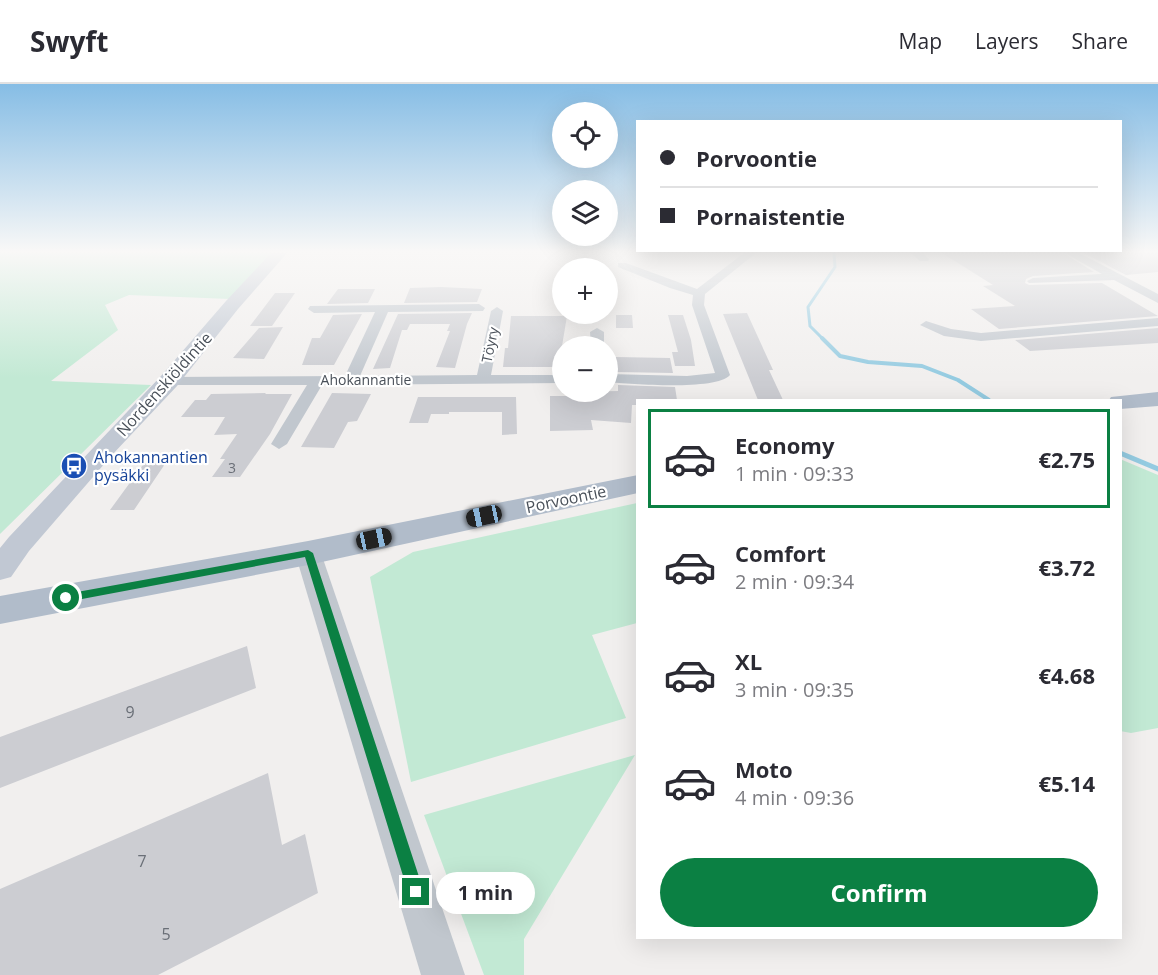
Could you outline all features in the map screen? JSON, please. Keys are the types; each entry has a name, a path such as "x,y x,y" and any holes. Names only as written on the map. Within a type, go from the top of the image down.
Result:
{"main road":[{"name":"Nordenskiöldintie","path":"0,569 103,450 169,381 242,295"},
{"path":"1122,402 1158,399"},
{"name":"Porvoontie","path":"0,610 308,553 636,484"}],"street":[{"path":"618,378 719,379 723,375 698,305 699,295"},
{"path":"314,309 479,308"},
{"path":"351,379 383,309"},
{"name":"Töyry","path":"483,379 497,311"},
{"path":"926,325 949,333 981,337 1158,322"},
{"name":"Ahokannantie","path":"169,381 552,379"},
{"path":"279,444 317,380"},
{"path":"308,553 443,975"}],"green space":[{"path":"0,295 234,295 230,299 129,295 105,305 118,330 51,381 151,385 0,534"},
{"path":"1122,460 1158,475 1158,728 1131,733 1122,731"},
{"path":"636,503 636,623 592,635 626,718 411,782 370,577 413,552"},
{"path":"635,755 524,939 524,975 484,975 424,815"}],"building":[{"path":"274,295 294,295 272,326 250,326"},
{"path":"334,295 372,295 368,303 327,304"},
{"path":"407,295 480,295 477,302 404,303"},
{"path":"997,295 1122,295 1158,316 999,329 971,309 1015,306"},
{"path":"472,313 455,368 436,367 450,331 447,331 450,324 410,324 407,330 402,330 390,368 373,369 398,314"},
{"path":"747,313 773,370 769,370 783,399 758,399 723,314"},
{"path":"362,314 334,365 302,365 312,338 320,338 333,315"},
{"path":"618,315 632,315 633,328 616,328"},
{"path":"668,315 683,315 691,340 695,366 675,366 672,352 678,352"},
{"path":"511,316 552,316 552,324 566,324 564,336 552,336 552,367 503,367 505,348 508,348"},
{"path":"283,327 264,359 233,358 259,328"},
{"path":"1158,328 1158,343 1030,351 1015,340"},
{"path":"618,357 670,358 673,373 618,372"},
{"path":"618,385 675,387 677,399 636,399 636,405 632,405 631,423 591,420 593,430 550,431 550,396 552,396 552,402 618,402"},
{"path":"332,393 371,394 357,421 348,422 334,448 301,447"},
{"path":"211,394 292,394 270,434 240,477 212,477 225,459 220,459 237,434 214,435 225,417 181,417 195,400 206,400"},
{"path":"418,397 516,397 517,434 502,435 502,412 431,414 428,423 409,423"},
{"path":"167,461 134,510 110,510 145,462"},
{"path":"247,646 256,688 0,788 0,737"},
{"path":"268,773 282,845 305,834 318,893 158,975 0,975 0,889"}],"waterway":[{"path":"816,295 808,307 810,326 840,356 868,362 922,366 958,380 987,399"},
{"path":"1122,454 1158,469"}],"place":[{"name":"Ahokannantien pysäkki","path":"74,466"}],"route":[{"path":"66,598 308,553 416,892"}]}
